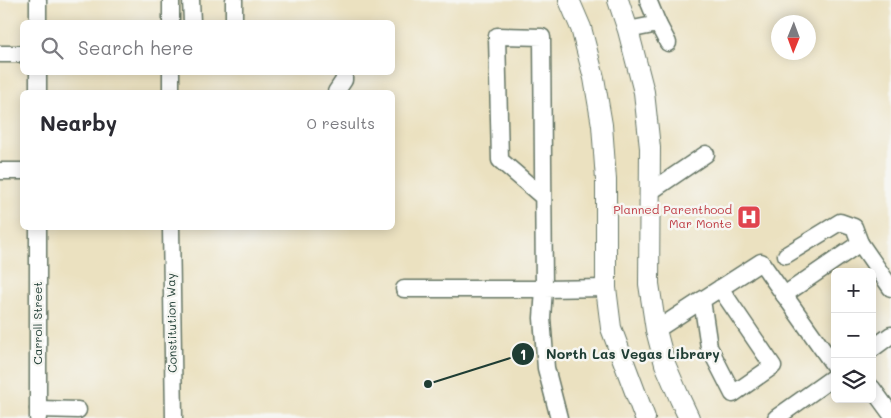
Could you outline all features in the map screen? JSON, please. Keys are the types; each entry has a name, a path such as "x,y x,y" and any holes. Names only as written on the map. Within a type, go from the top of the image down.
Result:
{"main road":[{"path":"569,0 581,28 594,78 602,125 606,180 606,288 611,328 645,417"},
{"path":"618,0 644,92 650,148 650,284 656,330 665,364 689,418"}],"street":[{"path":"38,0 38,20"},
{"path":"171,0 171,20"},
{"path":"191,0 192,20"},
{"path":"234,0 234,20"},
{"path":"648,0 668,43"},
{"path":"628,30 658,24"},
{"path":"544,196 500,160 497,36 542,36 544,196 544,288 542,318 546,368 559,418"},
{"path":"0,54 20,54"},
{"path":"38,75 38,90"},
{"path":"171,75 171,90"},
{"path":"337,90 344,80 344,75"},
{"path":"650,192 706,154"},
{"path":"0,171 20,171"},
{"path":"786,255 840,222 854,227 860,243 891,288"},
{"name":"Carroll Street","path":"38,230 38,414"},
{"name":"Constitution Way","path":"171,230 174,418"},
{"path":"784,295 860,243"},
{"path":"656,330 761,262 831,361"},
{"path":"404,289 606,288"},
{"path":"702,300 709,347 733,394 773,366 720,288"},
{"path":"876,346 891,335"},
{"path":"776,418 831,379"},
{"path":"876,393 891,414"},
{"path":"38,414 78,410"}],"place":[{"name":"Planned Parenthood Mar Monte","path":"749,217"},
{"name":"North Las Vegas Library","path":"428,384"}]}
